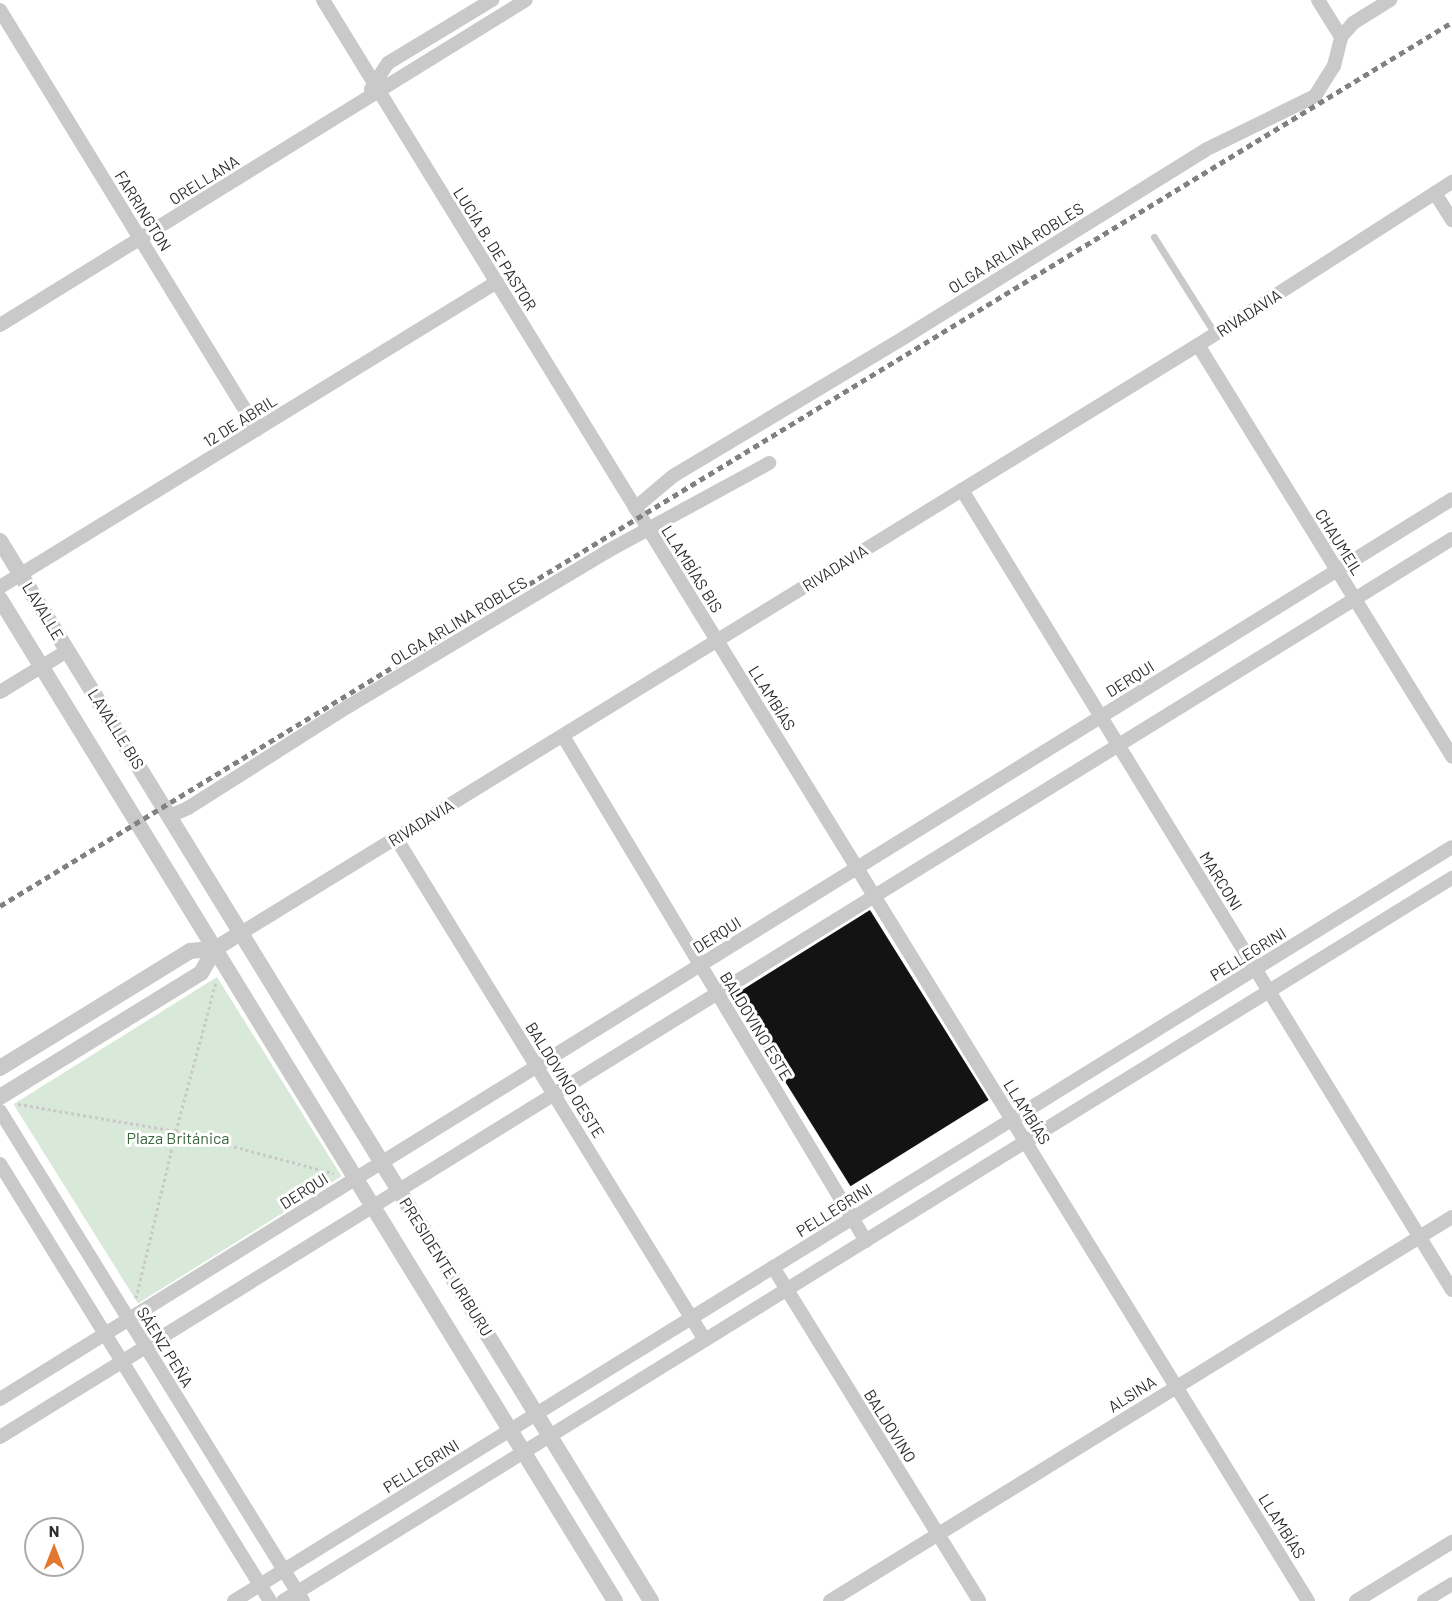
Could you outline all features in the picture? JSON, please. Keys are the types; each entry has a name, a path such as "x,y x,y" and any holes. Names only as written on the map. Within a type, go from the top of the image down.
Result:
{"street":[{"name":"LUCÍA B. DE PASTOR","path":"323,0 637,512"},
{"name":"ORELLANA","path":"377,87 388,63 492,0"},
{"name":"ORELLANA","path":"0,325 364,101 377,87 526,0"},
{"path":"1318,0 1341,38 1353,23 1390,0"},
{"name":"FARRINGTON","path":"0,10 257,429"},
{"name":"OLGA ARLINA ROBLES","path":"637,512 673,476 905,338 1204,150 1315,96 1334,66 1341,38"},
{"name":"RIVADAVIA","path":"0,1068 190,951 215,949 1198,345 1452,182"},
{"path":"1436,193 1452,220"},
{"name":"12 DE ABRIL","path":"0,587 497,282"},
{"name":"CHAUMEIL","path":"1198,345 1452,757"},
{"name":"OLGA ARLINA ROBLES","path":"167,812 188,808 359,699 648,528 769,463"},
{"name":"MARCONI","path":"962,490 1452,1290"},
{"name":"DERQUI","path":"0,1399 349,1177 382,1163 1452,499"},
{"name":"LLAMBÍAS BIS","path":"637,512 717,640"},
{"path":"0,1437 1452,539"},
{"name":"LAVALLE","path":"0,541 67,651"},
{"name":"LAVALLE","path":"0,599 41,667"},
{"name":"LLAMBÍAS","path":"717,640 1308,1601"},
{"path":"0,692 67,651"},
{"name":"LAVALLE BIS","path":"67,651 241,933"},
{"name":"LAVALLE BIS","path":"41,667 215,949"},
{"name":"BALDOVINO ESTE","path":"563,736 866,1240"},
{"name":"BALDOVINO OESTE","path":"396,838 705,1340"},
{"name":"PELLEGRINI","path":"234,1601 1452,847"},
{"path":"283,1601 300,1597 524,1452 1452,878"},
{"name":"PRESIDENTE URIBURU","path":"241,933 651,1601"},
{"name":"RIVADAVIA","path":"6,1100 201,973 215,949"},
{"name":"PRESIDENTE URIBURU","path":"215,949 349,1177 373,1206 615,1601"},
{"name":"SÁENZ PEÑA","path":"0,1111 300,1597"},
{"path":"0,1164 270,1601"},
{"name":"ALSINA","path":"830,1601 1452,1216"},
{"name":"BALDOVINO","path":"773,1267 979,1601"},
{"path":"1356,1601 1452,1542"},
{"path":"1424,1601 1452,1584"}],"lane":[{"path":"1154,237 1215,334"}],"path":[{"path":"136,1300 176,1131 217,977"},
{"path":"6,1100 176,1131 349,1177"}],"green space":[{"name":"Plaza Británica","path":"217,977 342,1176 138,1303 13,1104"}],"building":[{"path":"870,910 989,1100 850,1186 732,996"}],"railway":[{"path":"0,906 1452,22"}]}
